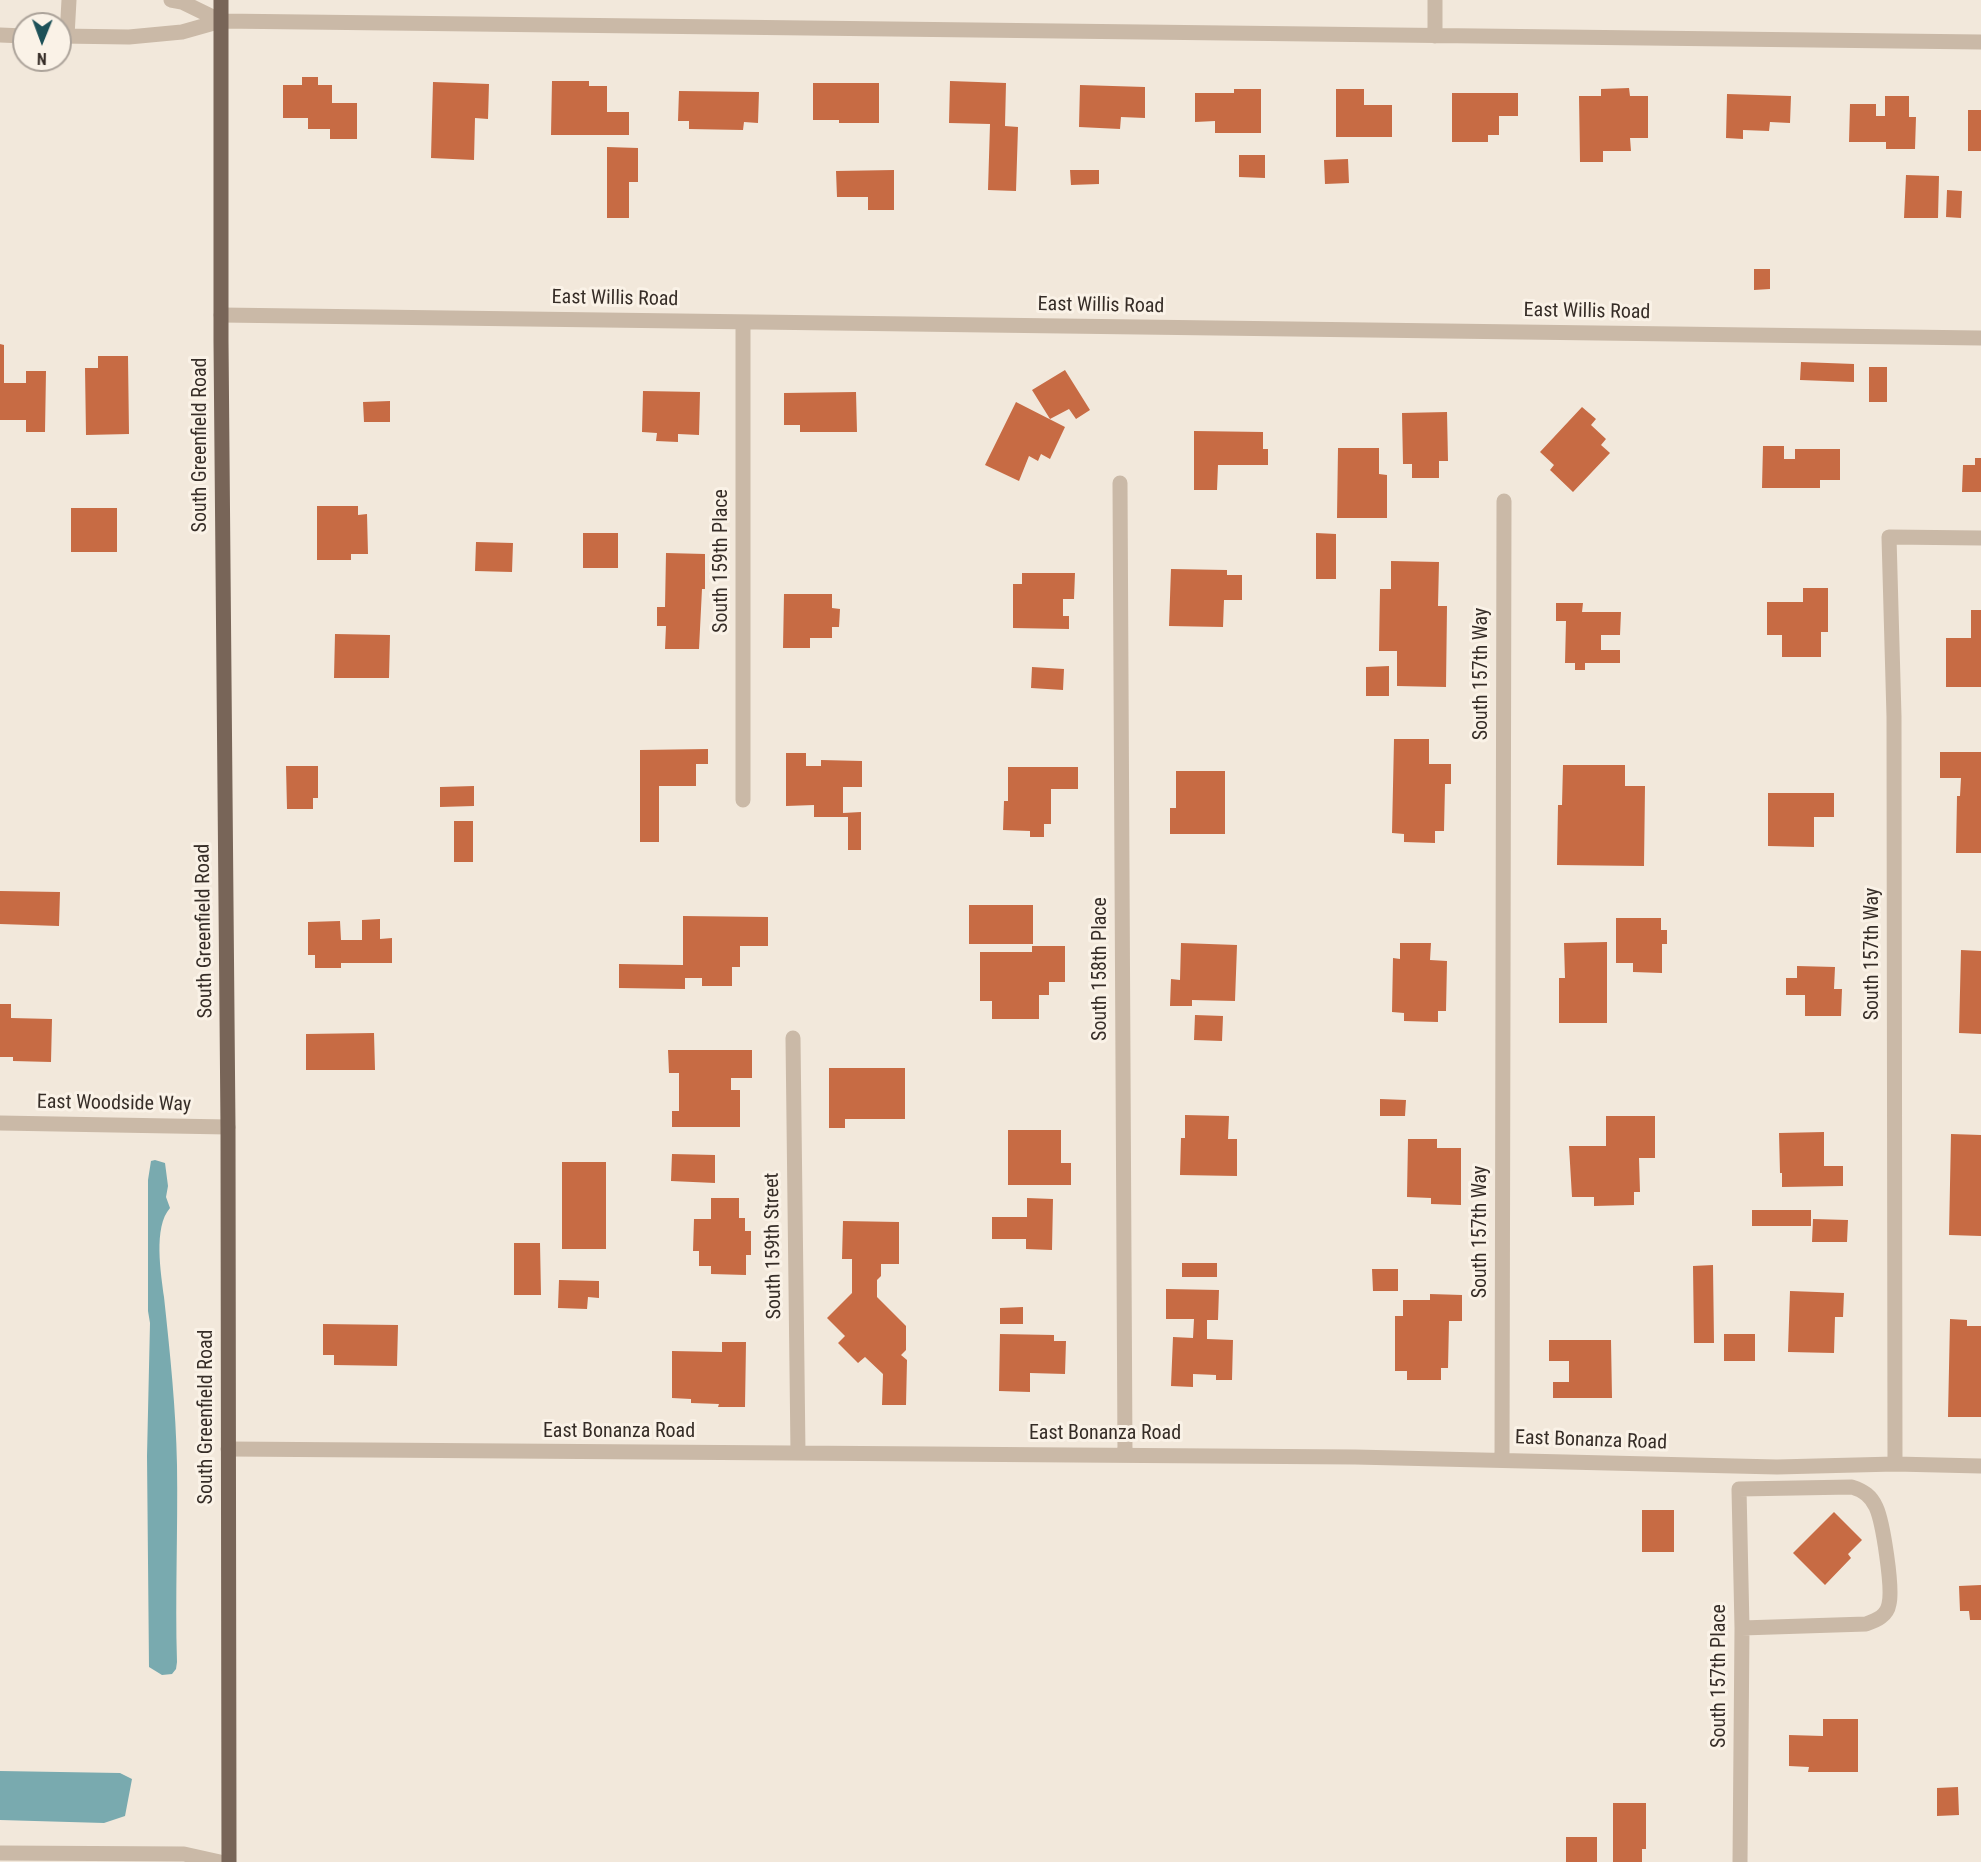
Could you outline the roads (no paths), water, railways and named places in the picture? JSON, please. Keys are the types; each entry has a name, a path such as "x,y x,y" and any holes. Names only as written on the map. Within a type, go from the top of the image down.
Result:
{"main road":[{"name":"South Greenfield Road","path":"221,0 221,315 228,1127 229,1862"}],"street":[{"path":"171,0 182,2 221,21"},
{"path":"1435,0 1435,36"},
{"path":"72,36 129,37 182,32 221,21 1981,42"},
{"name":"East Willis Road","path":"221,315 1981,338"},
{"name":"South 159th Place","path":"743,322 743,800"},
{"name":"South 158th Place","path":"1120,483 1125,1455"},
{"name":"South 157th Way","path":"1502,1459 1504,501"},
{"name":"South 157th Way","path":"1895,1464 1894,717 1889,537 1981,538"},
{"name":"South 159th Street","path":"793,1038 798,1453"},
{"name":"East Woodside Way","path":"0,1123 228,1127"},
{"name":"East Bonanza Road","path":"228,1449 1502,1459 1680,1466 1778,1467 1895,1464 1981,1466"},
{"name":"South 157th Place","path":"1740,1862 1742,1628 1739,1489 1852,1487 1866,1492 1877,1508 1889,1570 1889,1605 1881,1619 1866,1624 1742,1628"},
{"path":"0,1853 184,1854 220,1862"}],"water":[{"path":"151,1161 165,1163 168,1186 166,1197 170,1208 161,1227 160,1251 177,1465 177,1662 172,1674 162,1675 149,1667 148,1180"},
{"path":"0,1771 120,1773 132,1779 125,1816 104,1823 0,1820"}]}
